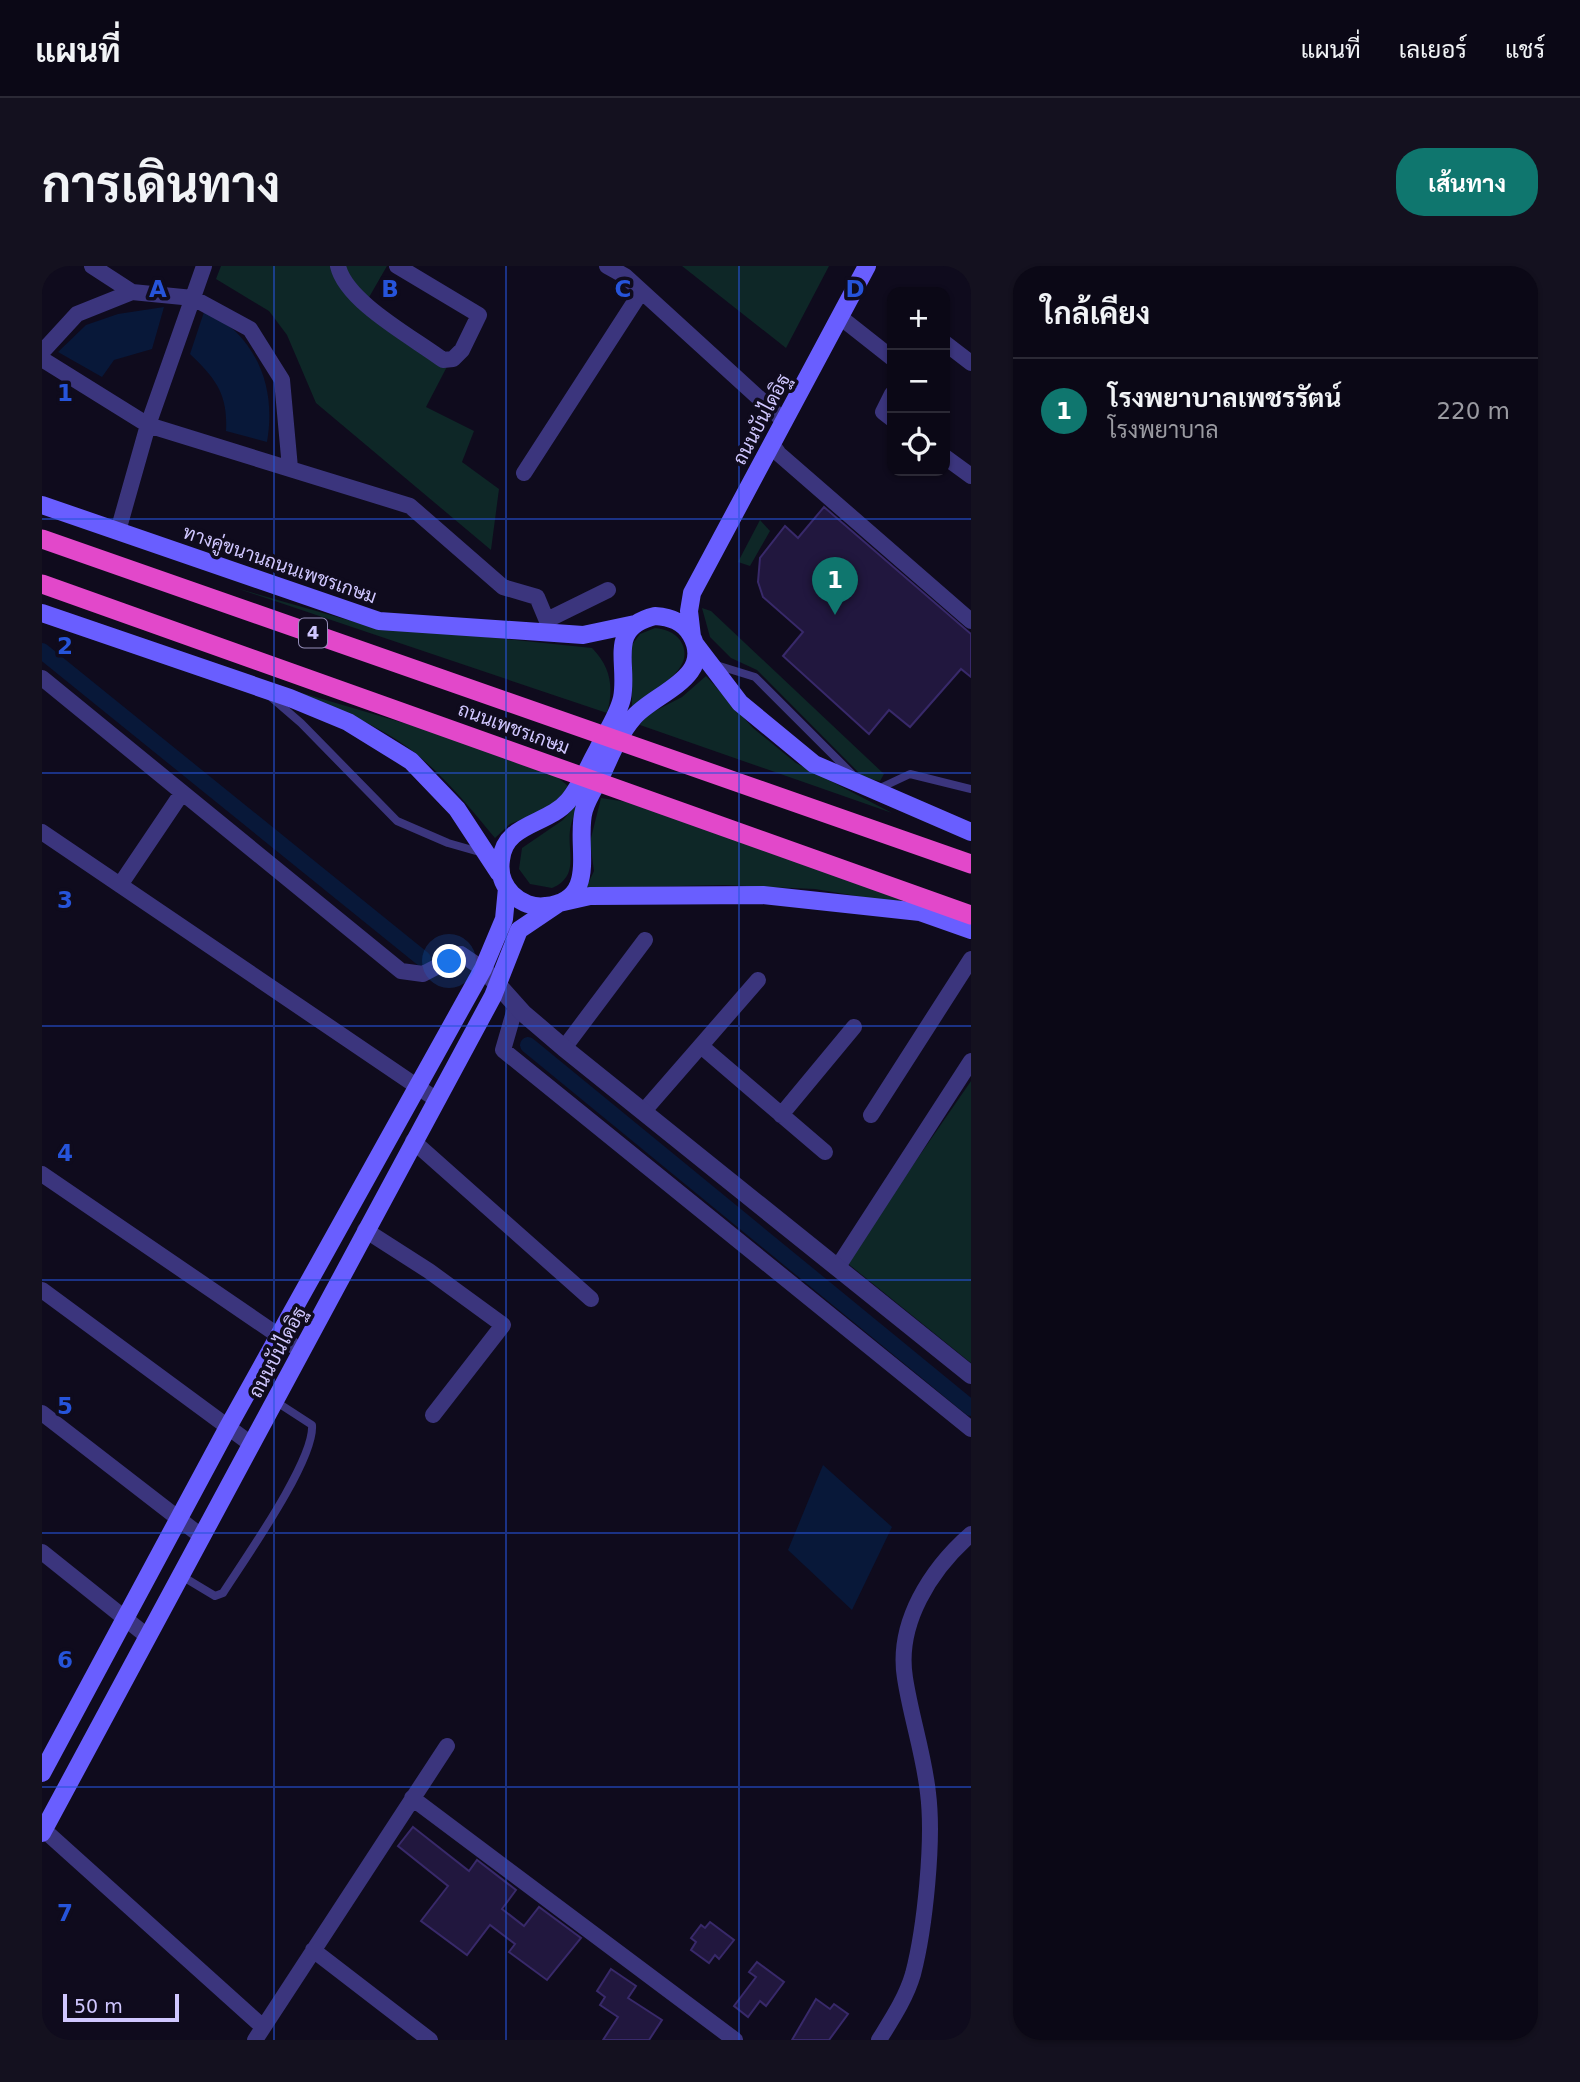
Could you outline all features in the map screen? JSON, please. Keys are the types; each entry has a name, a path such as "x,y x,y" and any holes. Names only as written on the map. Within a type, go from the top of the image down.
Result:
{"highway":[{"name":"ถนนเพชรเกษม","path":"42,539 971,864"},
{"name":"ถนนเพชรเกษม","path":"42,584 971,915"}],"main road":[{"name":"ถนนบันไดอิฐ","path":"42,1773 228,1427 483,969 504,919 505,883 501,855 506,842 525,826 556,815 571,799 621,701 624,679 623,642 635,624 677,607 692,593 867,266"},
{"name":"ทางคู่ขนานถนนเพชรเกษม","path":"42,505 379,621 550,627 583,635 635,624"},
{"name":"ถนนบันไดอิฐ","path":"692,593 689,611 693,641"},
{"path":"42,613 259,687 348,722 411,761 457,809 505,883 523,902 536,906 590,896 763,895 920,912 971,930"},
{"path":"655,616 678,622 740,703 814,764 971,832"},
{"path":"559,903 574,891 581,878 584,810 622,732 654,699 684,681 694,663 693,641"},
{"name":"ถนนบันไดอิฐ","path":"43,1832 437,1100 498,984 519,930 559,903"}],"street":[{"path":"92,266 132,292 193,298 250,329 282,380 290,468"},
{"path":"118,531 148,425 204,266"},
{"path":"338,266 340,276 357,297 443,360 453,359 462,350 479,315 397,266"},
{"path":"611,267 625,276 784,421"},
{"path":"42,352 77,314 132,292"},
{"path":"524,473 641,292"},
{"path":"840,317 887,354"},
{"path":"950,347 971,363"},
{"path":"42,359 148,425 410,506 503,587 537,597 550,627 608,590"},
{"path":"772,444 779,454 971,621"},
{"path":"950,461 971,476"},
{"path":"42,678 401,971 422,974 461,954 483,969 516,1005 564,1048 971,1375"},
{"path":"120,885 181,793"},
{"path":"42,832 437,1100"},
{"path":"564,1048 645,940"},
{"path":"871,1115 971,959"},
{"path":"643,1112 758,980"},
{"path":"516,1005 503,1050 971,1429"},
{"path":"782,1115 854,1027"},
{"path":"701,1046 825,1152"},
{"path":"837,1268 971,1061"},
{"path":"413,1141 591,1299"},
{"path":"42,1174 301,1351"},
{"path":"365,1230 429,1271 503,1325 433,1415"},
{"path":"42,1290 251,1444"},
{"path":"42,1413 201,1536"},
{"path":"879,2040 899,2008 912,1975 930,1849 929,1794 904,1675 906,1643 912,1612 933,1575 971,1534"},
{"path":"42,1552 147,1636"},
{"path":"43,1832 259,2033 447,1746"},
{"path":"412,1798 734,2040"},
{"path":"313,1950 430,2040"}],"lane":[{"path":"707,662 755,677 870,789 910,774 971,789"},
{"path":"259,687 301,723 397,821 448,843 489,855"},
{"path":"180,1575 215,1596 223,1593 299,1469 313,1435 312,1425 275,1401"}],"green space":[{"path":"221,266 387,266 368,299 452,357 426,407 474,431 462,462 499,489 491,550 316,403 287,335 269,311 216,279"},
{"path":"682,266 829,266 786,348"},
{"path":"760,520 770,531 750,566 738,562"},
{"path":"236,588 362,624 592,648 607,670 609,678 607,713"},
{"path":"702,608 711,611 884,774 880,781 864,778 757,670 731,658 710,637"},
{"path":"655,628 669,631 678,637 684,651 683,661 670,679 632,707 631,646 640,634"},
{"path":"706,676 753,728 796,763 892,813 640,725 645,716 682,697"},
{"path":"268,683 448,736 556,776 568,786 554,806 510,824 495,838 436,772 397,740 344,712"},
{"path":"601,798 627,802 945,911 815,889 724,885 586,888 594,871 590,842"},
{"path":"581,799 571,825 570,869 567,876 552,888 530,884 519,869 522,848 563,820"},
{"path":"971,1081 971,1363 846,1262"}],"water":[{"path":"164,307 152,349 114,360 102,377 58,352 86,325 118,314"},
{"path":"204,312 233,329 261,369 268,398 267,442 226,431 225,407 218,388 207,371 190,354"},
{"path":"823,1465 892,1527 852,1610 788,1550"}],"building":[{"path":"824,507 971,634 971,677 961,669 910,727 889,710 869,734 783,656 803,632 763,597 758,582 760,558 785,526 798,538"},
{"path":"413,1827 469,1871 477,1860 516,1890 502,1909 524,1926 539,1907 581,1938 547,1980 509,1952 515,1944 490,1925 467,1955 421,1921 448,1886 398,1846"},
{"path":"710,1922 734,1940 719,1959 715,1955 709,1963 691,1950 696,1942 691,1938 701,1925 705,1928"},
{"path":"757,1962 784,1982 766,2006 760,2001 748,2017 734,2006 756,1977 749,1972"},
{"path":"611,1969 636,1986 628,1998 662,2020 649,2040 603,2040 618,2017 600,2005 605,1997 597,1991"},
{"path":"816,1999 830,2009 834,2004 848,2014 829,2040 792,2040"}],"waterway":[{"path":"42,651 423,959"},
{"path":"528,1045 971,1408"}],"place":[{"name":"โรงพยาบาลเพชรรัตน์","path":"835,615"}]}
